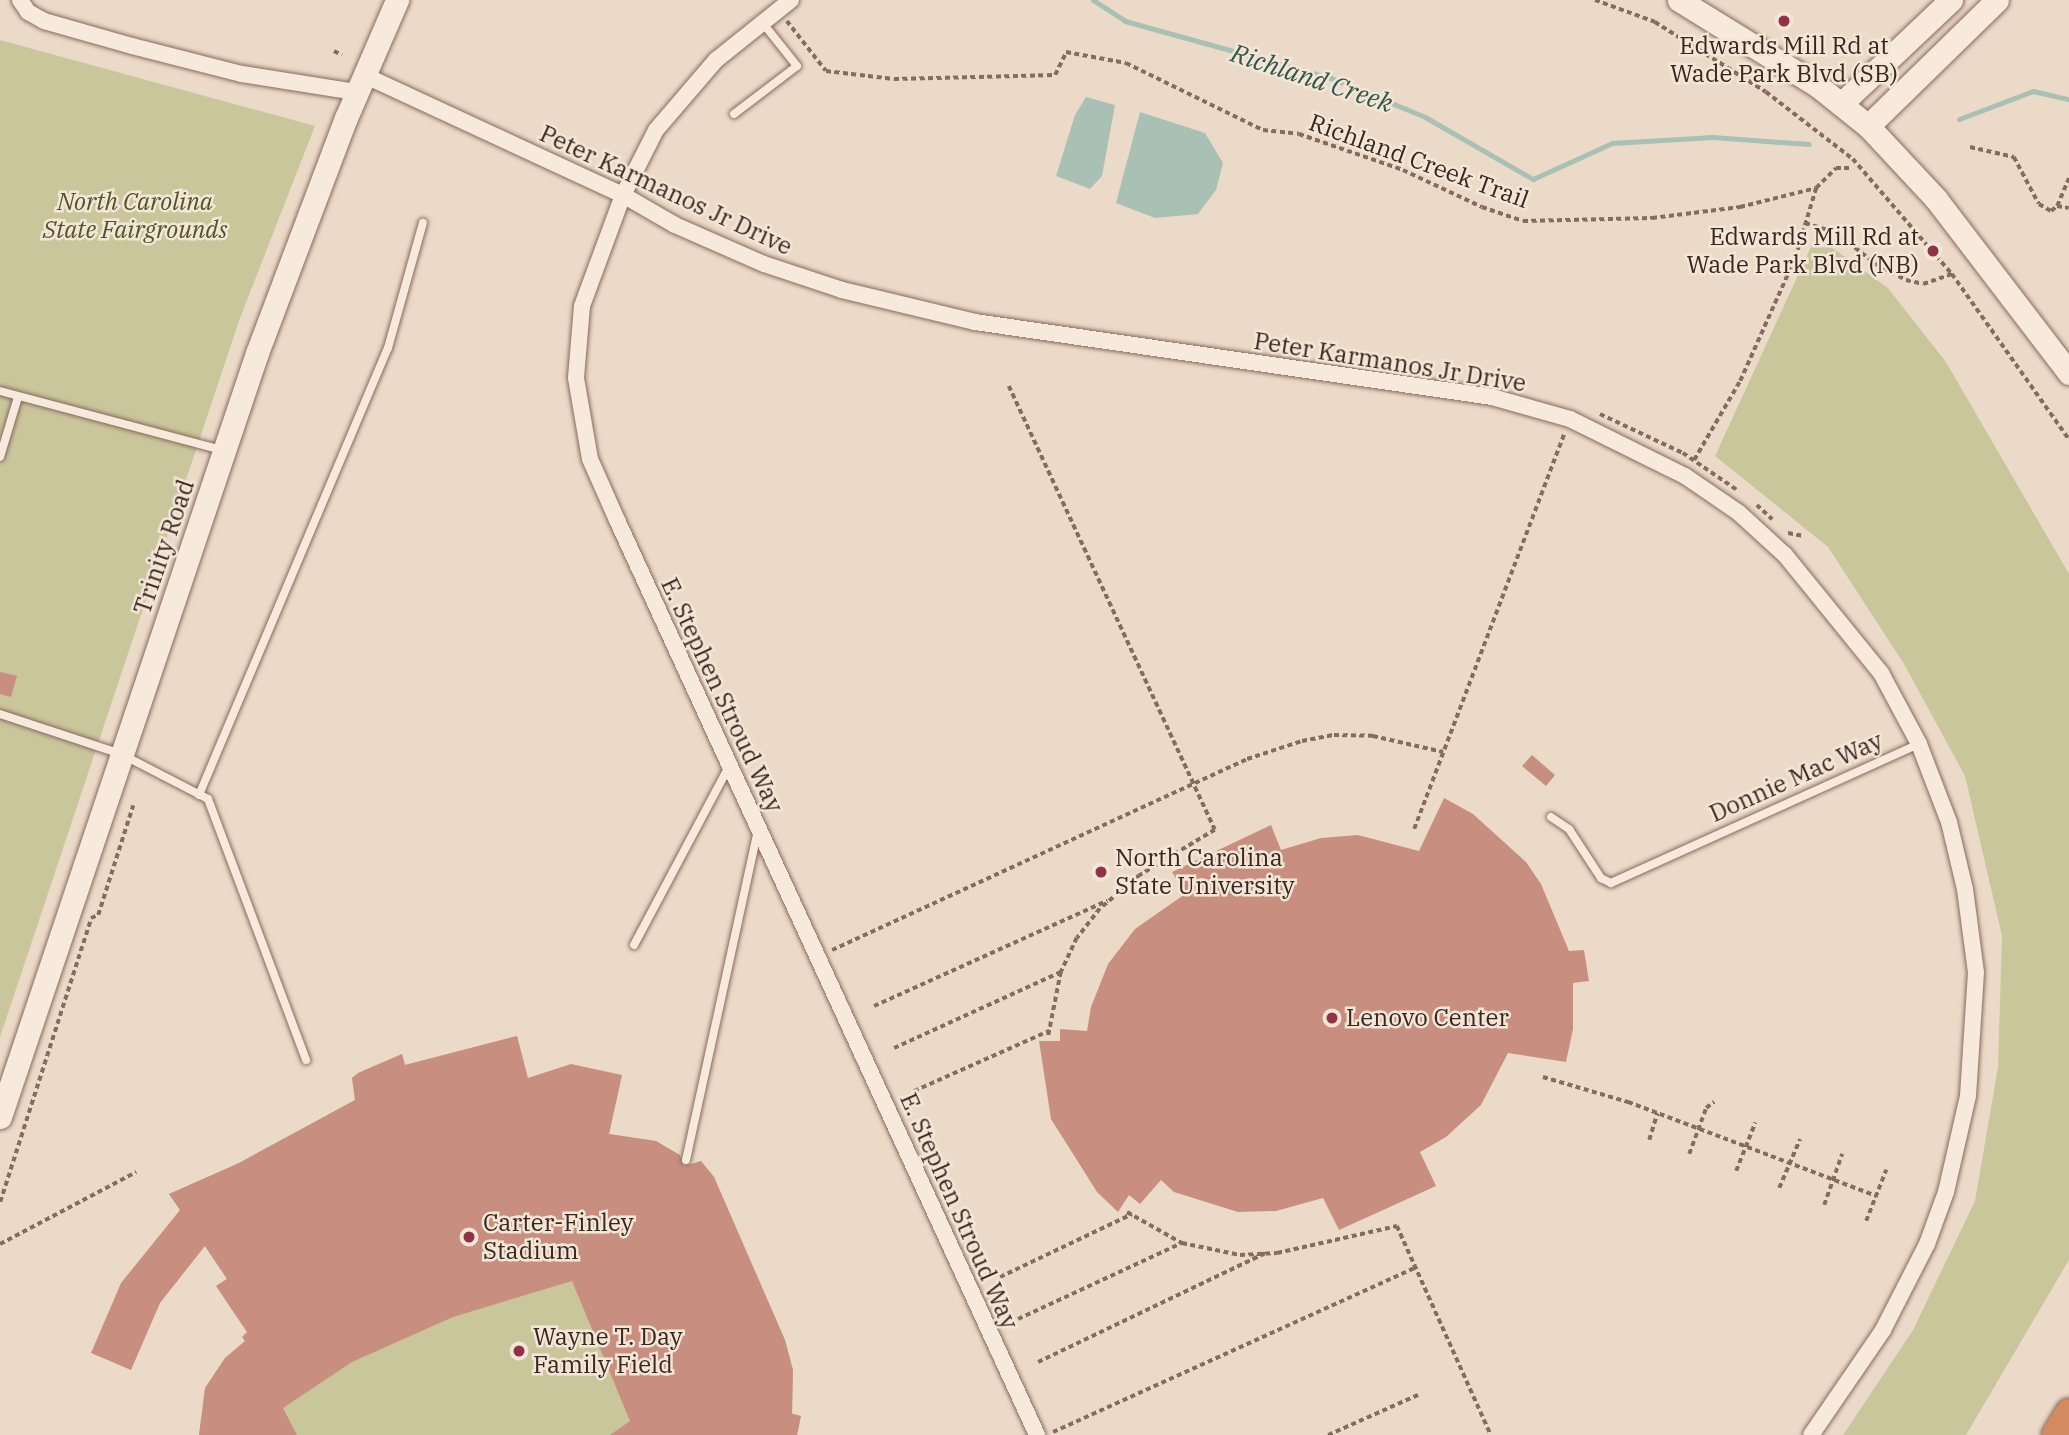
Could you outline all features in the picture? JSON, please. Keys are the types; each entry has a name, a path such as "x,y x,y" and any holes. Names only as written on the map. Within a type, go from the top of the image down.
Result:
{"highway":[{"path":"2056,1435 2069,1413"}],"main road":[{"name":"Trinity Road","path":"0,1117 121,754 299,237 360,83 397,0"},
{"path":"1679,0 1842,103 1868,126 1936,199 2069,373"},
{"path":"1842,103 1951,0"},
{"path":"1868,126 1997,0"}],"street":[{"name":"Peter Karmanos Jr Drive","path":"20,0 28,12 44,21 242,75 360,83 623,195 675,225 764,264 842,290 948,316 1421,384 1492,397 1570,419 1685,476 1739,513 1785,555 1881,673 1919,744 1949,822 1965,889 1976,972 1968,1096 1946,1192 1927,1244 1883,1330 1811,1435"},
{"name":"E. Stephen Stroud Way","path":"791,0 716,60 656,130 623,195 582,306 576,378 590,459 1037,1435"}],"lane":[{"path":"734,114 797,66 762,22"},
{"path":"199,795 388,348 423,223"},
{"path":"0,391 224,451"},
{"path":"0,457 19,397"},
{"path":"0,713 121,754 208,799 306,1060"},
{"name":"Donnie Mac Way","path":"1550,817 1569,829 1601,878 1611,883 1919,744"},
{"path":"634,945 729,766"},
{"path":"686,1160 759,829"}],"path":[{"path":"1595,0 1655,22 1810,123 1875,182 1952,275 2069,439"},
{"name":"Richland Creek Trail","path":"799,36 826,71 894,79 1055,75 1066,52 1126,63 1263,130 1298,134 1404,170 1482,207 1523,221 1652,218 1740,207 1816,188 1836,168 1853,168"},
{"path":"334,51 342,55"},
{"path":"1970,147 2014,157 2039,204 2051,211 2057,206 2069,178"},
{"path":"1694,460 1740,381 1795,258 1816,188"},
{"path":"2057,206 2069,208"},
{"path":"1805,223 1835,232 1876,264 1906,280 1923,284 1952,275"},
{"path":"874,1006 1109,900 1172,854 1215,830 1009,386"},
{"path":"1414,830 1564,434"},
{"path":"832,950 1247,759 1334,735 1373,736 1443,752"},
{"path":"0,1202 92,918 98,915 133,805"},
{"path":"1048,1038 1061,972 1077,938 1109,900"},
{"path":"894,1048 1061,972"},
{"path":"914,1091 1049,1031"},
{"path":"1543,1077 1657,1113 1877,1196"},
{"path":"1689,1154 1706,1108 1714,1102"},
{"path":"1649,1140 1657,1113"},
{"path":"1736,1171 1755,1123"},
{"path":"1779,1188 1800,1139"},
{"path":"1824,1205 1842,1154"},
{"path":"1866,1221 1886,1170"},
{"path":"0,1244 136,1172"},
{"path":"1000,1277 1129,1213 1182,1243 1240,1255 1265,1253 1397,1226 1491,1435"},
{"path":"1018,1319 1182,1243"},
{"path":"1038,1363 1243,1268 1265,1253"},
{"path":"1053,1432 1416,1267"},
{"path":"1328,1435 1420,1394"}],"green space":[{"name":"North Carolina State Fairgrounds","path":"0,40 315,126 240,318 0,1037"},
{"path":"1816,236 1888,288 1946,362 2069,574 2069,1260 1966,1435 1843,1435 1913,1330 1975,1201 1998,1067 2002,936 1965,776 1904,664 1828,547 1715,456"},
{"name":"Carter-Finley Stadium","path":"517,1036 527,1077 517,1081 622,1075 609,1134 656,1141 693,1166 701,1161 714,1177 785,1340 793,1370 792,1413 801,1416 797,1435 199,1435 205,1388 225,1358 245,1341 242,1337 247,1332 216,1286 227,1279 169,1194 239,1163 355,1100 352,1078 358,1073 402,1054 405,1065"}],"shaded area":[{"path":"1086,97 1115,105 1102,176 1090,189 1056,176 1075,115"},
{"path":"1140,112 1205,133 1223,163 1216,190 1198,214 1155,218 1116,203"}],"building":[{"path":"0,672 17,676 11,697 0,694"},
{"path":"1532,755 1555,775 1546,786 1522,766"},
{"name":"Lenovo Center","path":"1444,798 1473,814 1526,862 1541,884 1569,951 1584,950 1589,981 1573,983 1573,1029 1566,1062 1508,1053 1481,1105 1446,1137 1420,1152 1436,1186 1339,1230 1323,1198 1276,1211 1238,1212 1174,1192 1161,1180 1140,1204 1129,1195 1118,1212 1097,1192 1051,1119 1039,1041 1060,1041 1060,1029 1087,1031 1091,1007 1108,964 1135,929 1185,894 1172,872 1271,825 1281,850 1321,838 1358,835 1419,851"},
{"name":"Carter-Finley Stadium","path":"517,1036 528,1078 571,1064 622,1075 609,1134 656,1141 680,1155 684,1166 701,1161 714,1177 785,1340 793,1370 792,1414 801,1416 797,1435 610,1435 630,1421 572,1281 453,1317 352,1362 283,1408 297,1435 199,1435 205,1388 225,1358 245,1341 242,1337 247,1332 216,1286 227,1279 205,1246 160,1303 131,1370 91,1353 121,1283 180,1210 169,1194 239,1163 355,1100 352,1078 358,1073 402,1054 405,1065"}],"waterway":[{"name":"Richland Creek","path":"1093,0 1125,21 1331,78 1425,117 1533,179 1612,143 1713,137 1809,144"},
{"name":"Richland Creek","path":"1959,119 2033,91 2069,99"}],"place":[{"name":"Edwards Mill Rd at Wade Park Blvd (SB)","path":"1784,21"},
{"name":"Edwards Mill Rd at Wade Park Blvd (NB)","path":"1933,251"},
{"name":"North Carolina State University","path":"1101,872"},
{"name":"Lenovo Center","path":"1332,1018"},
{"name":"Carter-Finley Stadium","path":"469,1237"},
{"name":"Wayne T. Day Family Field","path":"519,1351"}]}
